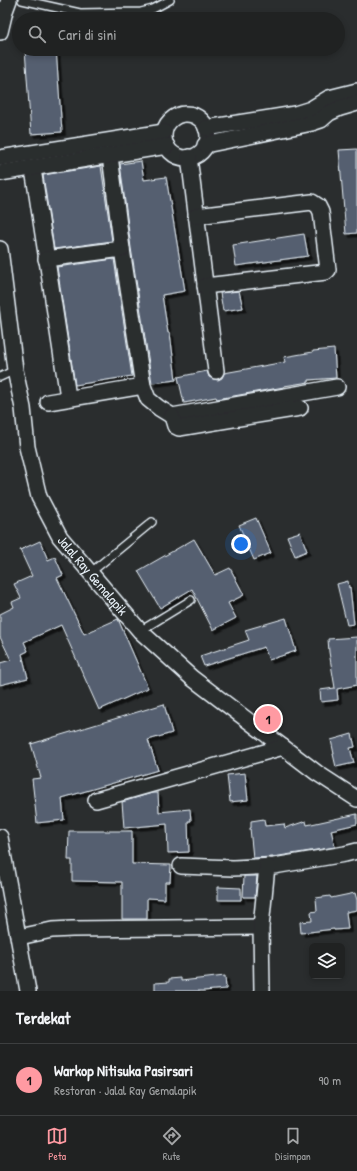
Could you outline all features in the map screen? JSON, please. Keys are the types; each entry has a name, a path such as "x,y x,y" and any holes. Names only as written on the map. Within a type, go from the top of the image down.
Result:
{"street":[{"path":"0,32 9,0"},
{"path":"205,145 304,124 318,113 329,98 357,91"},
{"path":"206,128 305,112 329,113 357,103"},
{"path":"180,114 193,115 198,118 206,128 207,137 205,145 196,155 189,157 174,154 165,139 166,126 174,117 180,114"},
{"path":"0,173 110,156 165,139"},
{"path":"0,158 165,139"},
{"path":"110,156 143,386 148,399 172,416 338,387"},
{"path":"189,157 216,370"},
{"path":"33,169 68,397"},
{"path":"196,216 312,202 318,206 321,212 328,270 326,272 205,286"},
{"path":"46,259 122,248"},
{"name":"Jalal Ray Gemalapik","path":"0,256 16,370 23,408 27,447 39,497 60,536 140,631 192,678 317,773 357,799"},
{"path":"48,402 68,397 143,386"},
{"path":"172,416 175,426 179,428 300,408"},
{"path":"96,800 283,747"},
{"path":"0,837 28,991"},
{"path":"181,866 233,868 267,866 357,851"},
{"path":"262,991 260,927 267,866"},
{"path":"19,937 52,930 72,929 260,927"}],"lane":[{"path":"22,0 36,1 80,12 140,12 153,9 170,0"},
{"path":"0,377 16,370"},
{"path":"90,573 152,522"},
{"path":"140,631 191,600"}],"building":[{"path":"25,56 57,56 62,132 31,134"},
{"path":"357,149 357,233 346,234 339,150"},
{"path":"141,161 144,180 166,177 185,291 162,295 168,333 170,333 176,380 152,383 131,248 120,164"},
{"path":"101,166 112,241 54,249 43,175"},
{"path":"304,234 308,256 236,266 233,245"},
{"path":"114,259 132,376 75,385 57,267"},
{"path":"239,291 243,308 223,311 220,293"},
{"path":"334,349 336,378 309,380 309,382 284,387 217,399 216,397 184,403 178,377 207,371 209,377 218,380 222,378 224,373 285,362 284,357 313,351"},
{"path":"256,518 271,553 254,560 239,525"},
{"path":"300,532 307,551 295,556 287,536"},
{"path":"194,539 215,575 230,568 244,595 228,603 236,618 213,630 192,589 160,608 138,571"},
{"path":"40,541 48,560 55,557 63,575 57,578 84,634 118,619 148,688 99,710 61,625 24,642 28,651 22,654 28,678 0,685 0,663 11,660 0,637 0,614 14,607 12,602 21,598 14,584 32,576 20,550"},
{"path":"348,581 354,624 347,625 337,584"},
{"path":"286,618 296,651 269,660 264,647 204,666 200,656 249,640 245,630"},
{"path":"357,637 357,685 337,689 338,700 321,702 320,690 335,688 328,639"},
{"path":"164,704 172,733 148,740 158,770 62,798 64,820 37,823 32,779 41,778 31,744"},
{"path":"352,734 355,747 350,748 354,763 336,767 331,740"},
{"path":"245,773 248,800 230,802 227,775"},
{"path":"152,793 158,793 159,812 190,809 191,821 188,821 189,852 168,853 167,824 124,828 122,802"},
{"path":"357,814 357,824 331,830 335,847 273,857 253,858 250,828 251,821 264,819 265,826 284,824 285,828 306,821 307,825"},
{"path":"69,831 132,831 132,864 171,865 170,882 165,882 165,899 147,898 147,919 122,919 122,882 72,881 72,860 68,860"},
{"path":"244,876 257,876 255,897 243,897"},
{"path":"218,887 241,888 241,900 218,900"},
{"path":"355,893 357,910 346,912 348,929 301,933 300,922 312,921 311,912 317,911 316,898 330,896 331,898"},
{"path":"225,976 226,989 203,991 155,991 155,983 169,982 169,979 181,978 181,981"}],"place":[{"name":"Warkop Nitisuka Pasirsari","path":"268,719"}]}
